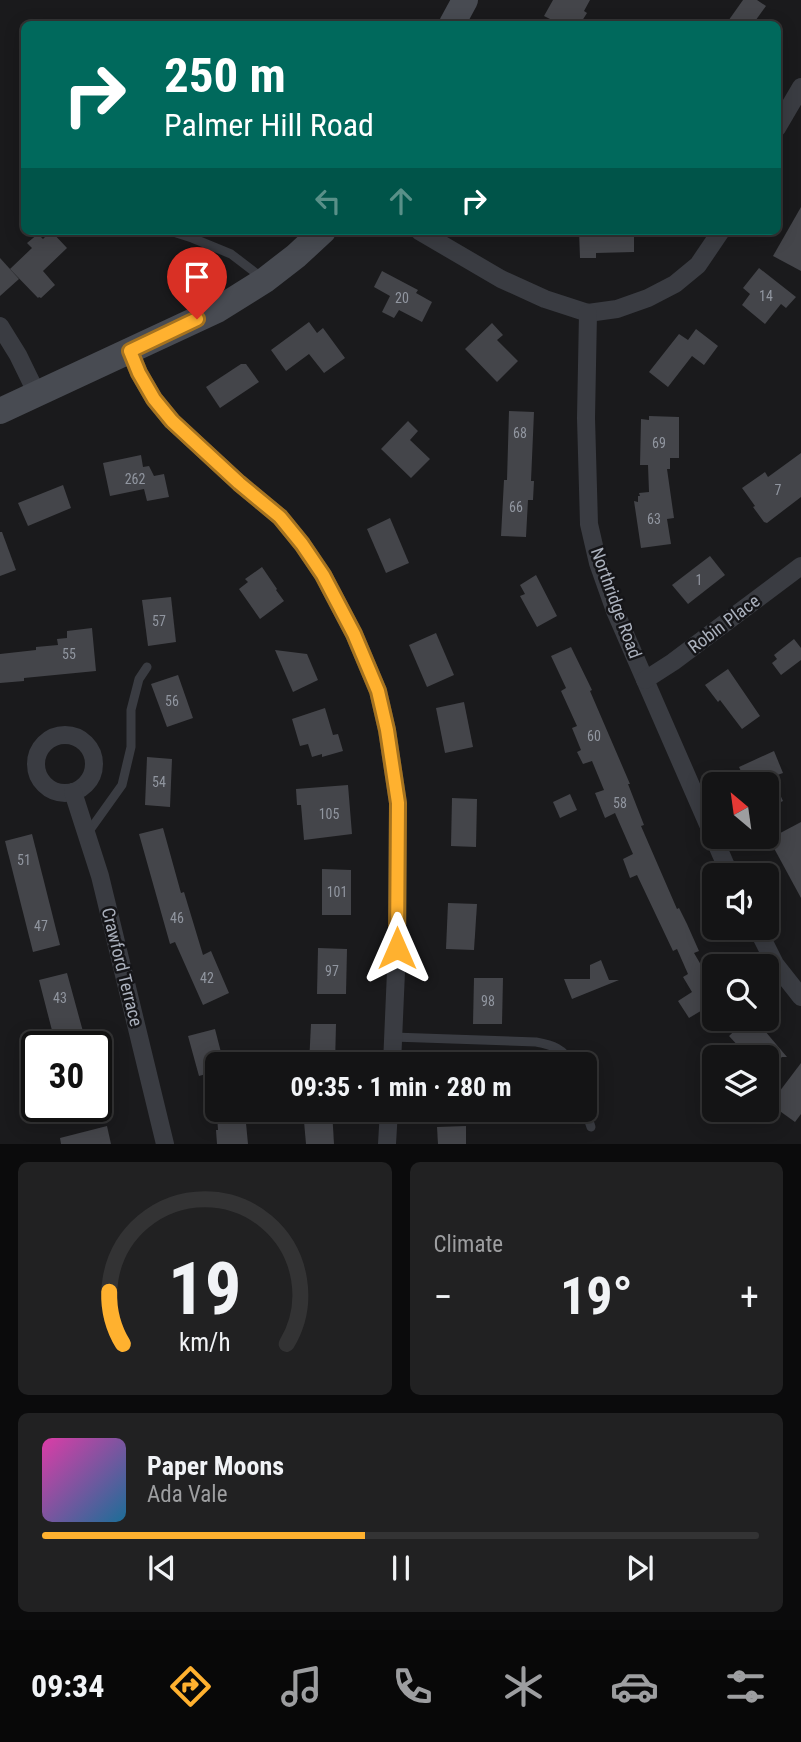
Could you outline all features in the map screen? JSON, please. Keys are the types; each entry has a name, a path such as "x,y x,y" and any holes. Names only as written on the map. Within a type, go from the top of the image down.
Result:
{"main road":[{"path":"454,21 466,0"},
{"path":"0,411 217,310 265,280 319,235"}],"street":[{"path":"781,121 801,87"},
{"path":"426,235 500,279 545,299 588,313 617,309 648,298 675,284 698,265 718,235"},
{"name":"Northridge Road","path":"588,313 586,418 589,524 598,563 615,611 725,863"},
{"path":"0,326 37,394"},
{"path":"130,351 154,399 172,421 280,517 302,544 323,575 354,634 378,691 398,803 397,948 392,1052"},
{"name":"Robin Place","path":"645,680 801,566"},
{"name":"Crawford Terrace","path":"73,792 100,876 165,1143"},
{"path":"763,940 775,964 801,998"},
{"path":"387,1143 388,1122"}],"lane":[{"path":"183,235 231,254 265,280"},
{"path":"87,834 122,785 131,747 131,710 139,679 147,667"},
{"path":"393,1037 536,1042 556,1046 563,1052"},
{"path":"589,1122 591,1127"}],"building":[{"path":"553,0 590,0 582,21 554,21 544,16"},
{"path":"743,0 757,0 766,6 755,21 728,21"},
{"path":"801,207 801,271 773,256"},
{"path":"37,235 43,239 47,235 55,235 67,248 43,271 55,285 38,298 10,269 32,248 27,243"},
{"path":"579,235 634,235 634,252 596,253 596,258 580,258"},
{"path":"0,258 19,279 0,296"},
{"path":"759,268 796,297 786,308 781,304 765,324 742,305 750,294 743,288"},
{"path":"382,271 418,290 416,293 432,302 422,322 399,310 394,318 382,312 390,296 374,287"},
{"path":"309,322 317,333 323,328 345,358 324,373 309,354 286,371 271,350"},
{"path":"492,323 503,335 497,340 518,361 497,382 465,349"},
{"path":"696,329 718,346 704,365 692,356 668,387 649,372 679,334 688,340"},
{"path":"241,364 246,364 259,382 220,408 206,387"},
{"path":"509,411 534,412 531,481 534,481 533,500 528,500 526,537 501,536 504,480 507,480"},
{"path":"649,416 679,417 679,458 670,458 670,469 667,469 674,518 667,519 671,544 641,548 634,501 638,502 639,493 649,492 648,465 640,465 641,419 649,420"},
{"path":"408,421 418,431 410,440 430,459 411,478 381,449"},
{"path":"801,453 801,497 767,523 764,522 742,488 765,472 768,477"},
{"path":"141,455 143,467 149,466 154,476 164,474 169,497 147,501 144,489 110,496 103,463"},
{"path":"63,485 71,508 28,526 18,503"},
{"path":"390,518 409,563 386,573 367,529"},
{"path":"0,532 16,570 0,576"},
{"path":"710,556 725,575 688,604 672,585"},
{"path":"262,567 284,601 260,619 239,589 248,582 245,579"},
{"path":"536,575 557,616 537,627 520,596 525,594 520,585"},
{"path":"171,597 176,642 148,646 142,600"},
{"path":"92,628 96,671 0,683 0,654 58,645 57,639 67,638 67,631"},
{"path":"436,633 454,675 427,687 409,645"},
{"path":"794,639 801,648 801,660 781,675 772,663 777,659 774,655"},
{"path":"571,647 592,690 590,691 630,784 644,825 641,826 677,909 679,908 699,951 694,953 702,967 702,1010 689,1018 678,1001 692,992 683,977 688,974 677,949 673,951 637,875 630,878 623,859 633,854 615,813 605,818 595,793 604,790 592,761 583,764 577,752 581,750 572,728 577,726 561,691 566,688 551,656"},
{"path":"275,650 307,654 318,680 293,692"},
{"path":"728,669 760,716 742,729 705,685"},
{"path":"178,675 193,718 167,727 151,684"},
{"path":"464,702 473,747 445,753 436,708"},
{"path":"325,708 333,735 338,734 343,751 312,757 308,744 300,746 292,719"},
{"path":"774,751 783,773 741,772 739,767"},
{"path":"147,757 172,759 170,807 145,805"},
{"path":"348,785 352,834 304,840 301,805 297,805 296,789"},
{"path":"570,794 577,810 560,818 553,802"},
{"path":"452,798 477,799 476,847 451,846"},
{"path":"801,822 801,898 774,849 779,849 779,834"},
{"path":"163,828 181,893 184,892 203,955 211,951 229,993 203,1005 175,942 170,944 139,834"},
{"path":"32,834 60,945 33,952 5,841"},
{"path":"322,869 351,870 351,915 322,915"},
{"path":"448,903 477,904 474,950 446,949"},
{"path":"318,948 347,949 346,994 317,994"},
{"path":"601,960 609,980 619,980 572,999 564,979 590,979 590,965"},
{"path":"67,973 83,1031 52,1031 39,980"},
{"path":"474,978 503,978 502,1024 473,1024"},
{"path":"311,1024 336,1024 335,1052 310,1052"},
{"path":"215,1029 221,1052 205,1052 205,1074 199,1076 188,1036"},
{"path":"734,1031 765,1031 777,1045 737,1045 729,1036"},
{"path":"779,1048 787,1057 779,1060"},
{"path":"801,1063 801,1114 795,1122 779,1110 779,1092"},
{"path":"217,1122 246,1122 248,1144 217,1144"},
{"path":"304,1122 333,1122 334,1144 306,1144"},
{"path":"107,1126 111,1144 61,1144 60,1138"},
{"path":"466,1126 466,1144 438,1144 437,1127"}],"route":[{"path":"197,319 130,351 154,399 172,421 280,517 302,544 323,575 354,634 378,691 398,803 397,948"}]}
